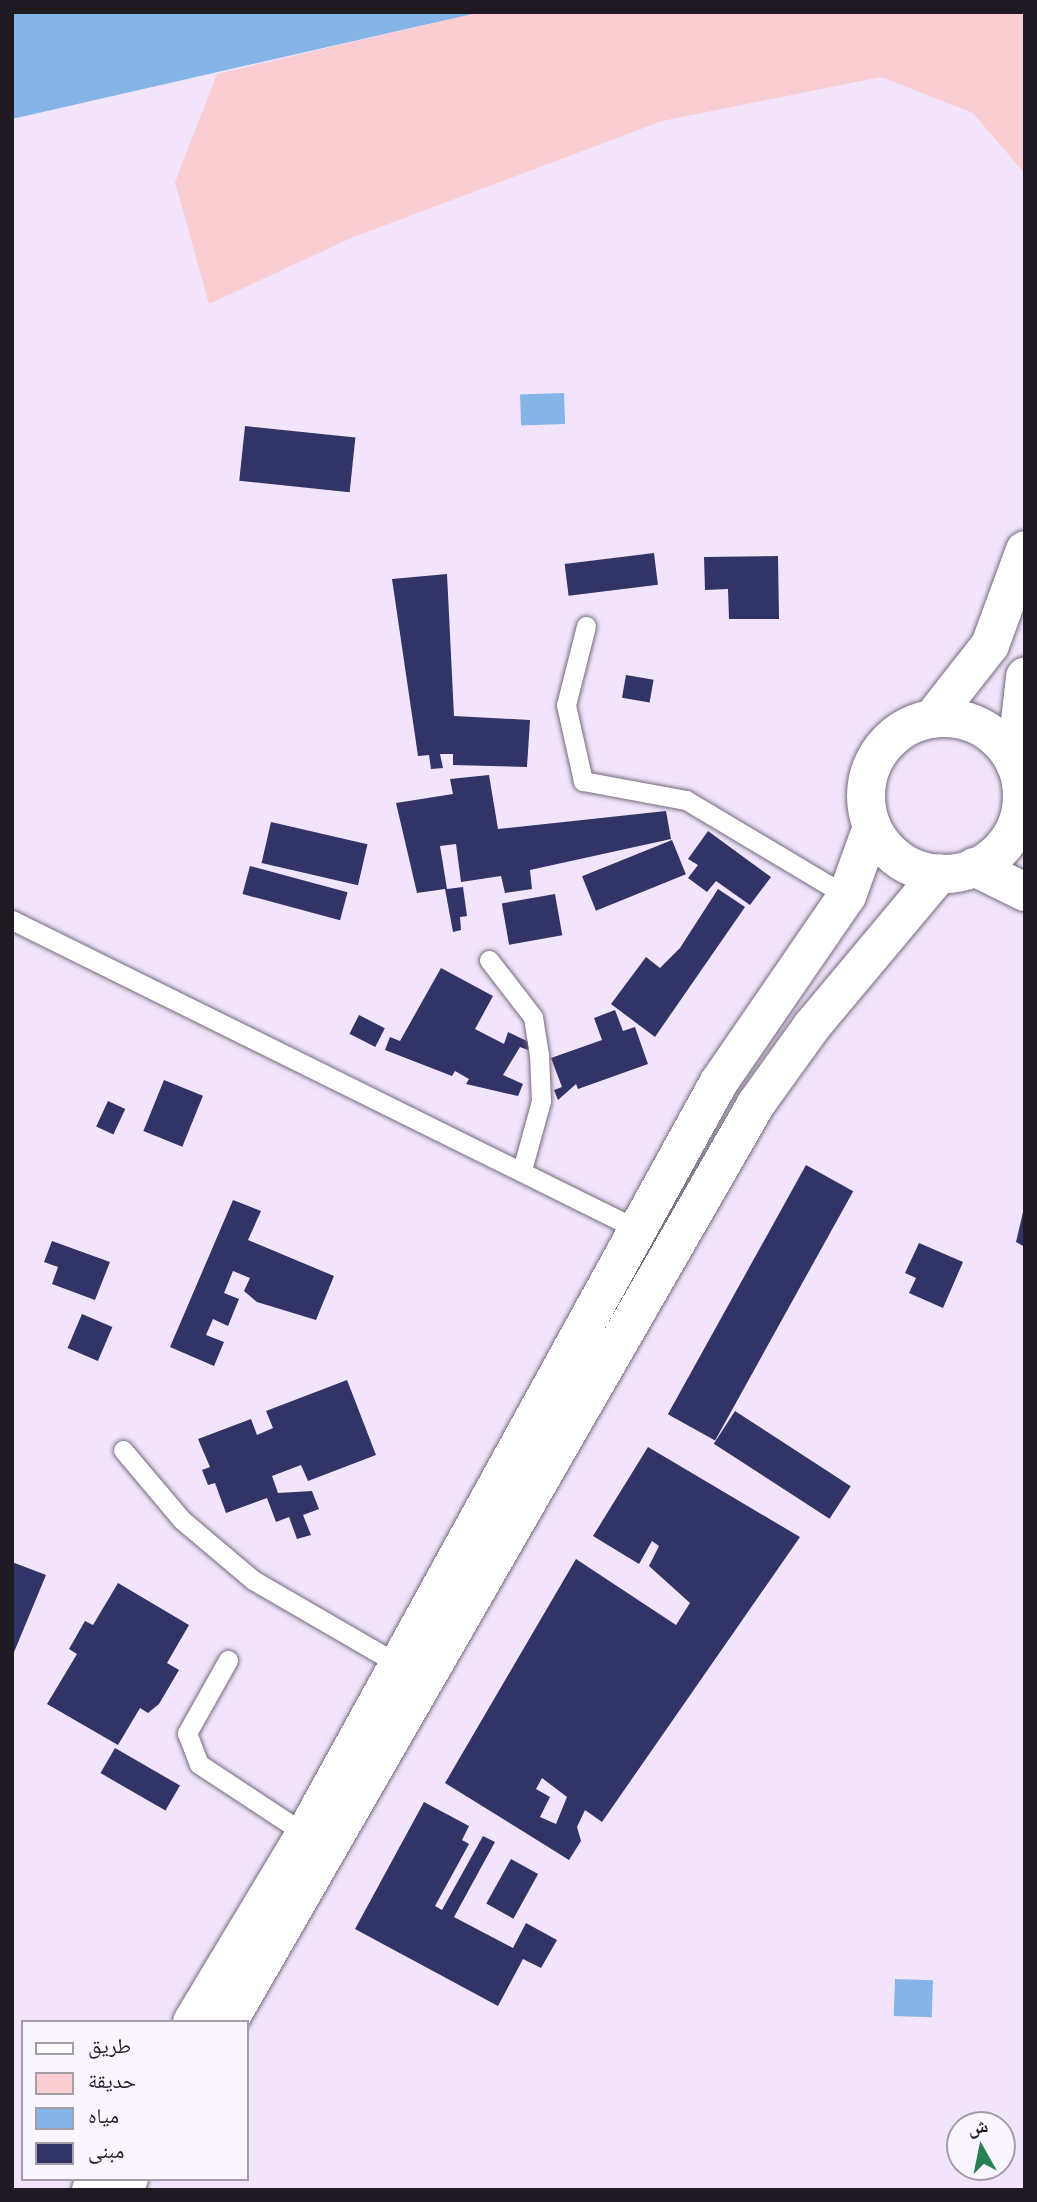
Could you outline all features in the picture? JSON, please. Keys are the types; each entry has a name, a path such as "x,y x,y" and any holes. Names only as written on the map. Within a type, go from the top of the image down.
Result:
{"main road":[{"path":"193,2020 305,1833 637,1229 748,1035 847,896 872,827 866,787 880,750 895,735 932,719 990,645 1025,551"},
{"path":"229,2020 756,1104 805,1034 957,870 1006,842 1016,824 1025,677"},
{"path":"932,719 972,723 990,733 1020,781"},
{"path":"872,827 900,860 957,870 1025,892"}],"lane":[{"path":"586,626 566,705 583,781 686,800 847,896"},
{"path":"12,920 637,1229"},
{"path":"489,960 533,1017 539,1054 541,1101 522,1170"},
{"path":"123,1450 182,1520 253,1580 398,1664"},
{"path":"228,1660 187,1733 199,1764 305,1833"}],"green space":[{"path":"480,12 1025,12 1025,174 973,113 881,77 662,121 351,238 209,304 175,182 217,74"}],"water":[{"path":"12,12 481,12 12,119"},
{"path":"564,393 565,424 521,426 520,395"},
{"path":"895,1979 933,1980 932,2017 894,2016"}],"building":[{"path":"245,426 355,438 350,492 239,481"},
{"path":"654,553 658,585 569,596 565,564"},
{"path":"778,556 779,619 729,619 728,589 705,590 704,557"},
{"path":"447,574 454,716 530,720 527,767 453,765 453,754 440,754 443,768 431,769 429,755 418,756 392,579"},
{"path":"626,675 654,680 650,703 622,698"},
{"path":"489,775 498,829 666,811 671,839 530,870 532,889 505,893 501,876 461,882 456,844 440,846 447,889 463,887 467,916 460,917 461,930 453,932 445,889 417,893 396,803 453,794 450,779"},
{"path":"271,822 367,844 358,885 262,863"},
{"path":"708,831 771,877 750,905 716,881 707,892 688,878 698,865 688,859"},
{"path":"672,840 686,874 596,911 582,876"},
{"path":"250,866 348,892 340,920 242,894"},
{"path":"718,889 745,907 655,1037 611,1004 646,957 660,968 680,948"},
{"path":"555,894 562,935 509,945 502,903"},
{"path":"441,968 493,996 475,1029 504,1044 508,1032 531,1043 528,1050 520,1047 503,1075 523,1084 518,1096 466,1084 469,1079 455,1071 452,1076 385,1050 390,1037 400,1041"},
{"path":"615,1010 623,1031 635,1027 648,1064 578,1089 576,1084 558,1100 554,1090 562,1087 551,1058 602,1040 594,1018"},
{"path":"359,1015 385,1028 375,1047 349,1034"},
{"path":"164,1080 203,1096 182,1147 143,1131"},
{"path":"108,1101 125,1109 113,1134 96,1126"},
{"path":"806,1165 853,1191 715,1440 668,1414"},
{"path":"233,1200 261,1211 248,1240 334,1276 316,1320 257,1302 244,1291 250,1278 233,1271 224,1293 239,1299 228,1326 213,1319 206,1335 224,1342 214,1366 170,1347"},
{"path":"1025,1209 1025,1247 1016,1242"},
{"path":"52,1241 110,1262 95,1300 52,1284 58,1267 44,1262"},
{"path":"919,1243 963,1262 943,1308 909,1293 916,1278 905,1273"},
{"path":"82,1314 112,1327 98,1361 68,1348"},
{"path":"347,1380 376,1455 308,1481 301,1465 272,1476 278,1493 312,1491 319,1509 303,1515 311,1535 297,1539 289,1517 276,1522 267,1498 226,1513 215,1483 208,1485 202,1470 210,1467 198,1439 251,1419 257,1435 273,1428 266,1411"},
{"path":"735,1411 851,1486 829,1519 714,1444"},
{"path":"648,1447 800,1537 602,1822 585,1810 577,1827 581,1841 569,1860 445,1783 576,1559 676,1625 690,1603 649,1566 659,1546 652,1541 639,1564 593,1536","holes":["542,1778 567,1797 556,1824 540,1817 550,1797 536,1789"]},
{"path":"12,1562 46,1575 12,1657"},
{"path":"118,1583 189,1625 167,1663 179,1670 159,1704 148,1713 140,1708 118,1745 47,1704 77,1654 69,1649 85,1621 93,1625"},
{"path":"115,1748 180,1786 165,1811 100,1773"},
{"path":"424,1802 469,1826 462,1840 469,1844 435,1906 442,1910 483,1836 495,1842 454,1917 513,1948 526,1923 557,1940 541,1968 523,1959 498,2006 355,1929"},
{"path":"511,1859 538,1874 513,1919 486,1904"}]}
